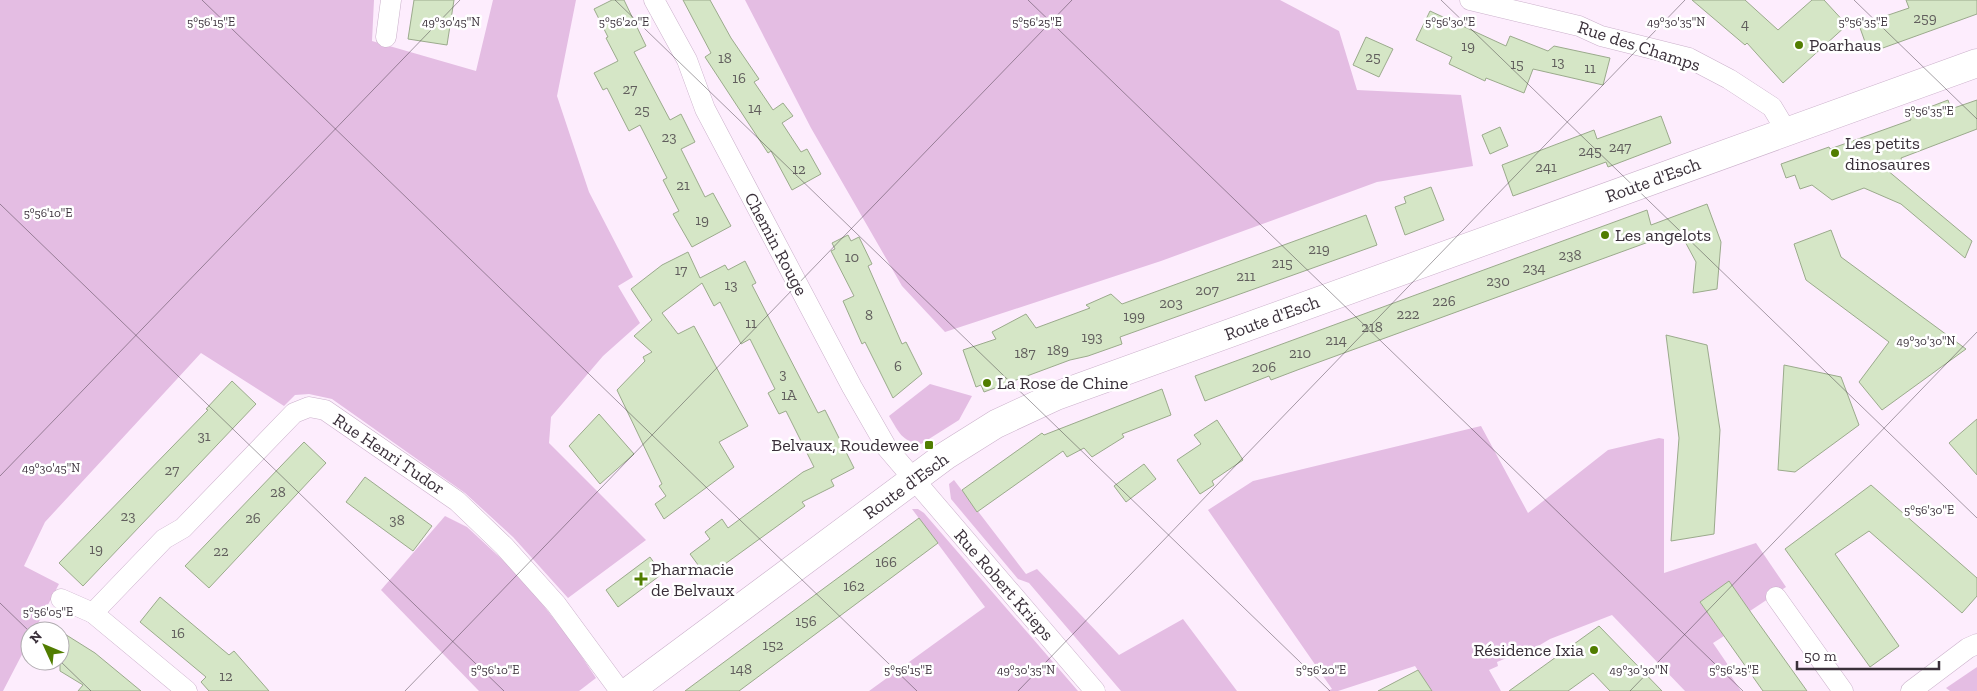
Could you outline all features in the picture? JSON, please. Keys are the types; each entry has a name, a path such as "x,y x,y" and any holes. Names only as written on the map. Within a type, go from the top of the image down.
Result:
{"main road":[{"name":"Route d'Esch","path":"629,691 945,456 996,424 1056,396 1977,64"}],"street":[{"path":"386,37 391,0"},
{"name":"Chemin Rouge","path":"654,0 687,60 705,109 852,387 888,448 913,480"},
{"name":"Rue des Champs","path":"1470,0 1579,26 1601,36 1689,58 1729,79 1772,106 1787,132"},
{"name":"Rue Henri Tudor","path":"93,613 164,539 183,528 294,412 309,407 325,410 457,501 504,546 556,604 620,691"},
{"name":"Rue Robert Krieps","path":"913,480 1095,691"},
{"path":"1776,597 1842,691"},
{"path":"61,599 93,613 187,691"},
{"path":"1911,691 1968,648 1977,644"}],"shaded area":[{"path":"0,0 374,0 372,41 476,71 493,0 576,0 557,96 589,192 633,277 618,286 640,323 603,356 551,417 549,443 646,540 568,598 513,537 465,493 332,399 309,394 295,395 284,406 201,353 45,522 24,566 59,584 39,621 20,621 20,658 3,691 0,691"},
{"path":"745,0 1280,0 1339,31 1357,90 1461,95 1473,166 1377,182 1161,261 945,332 902,286 811,128"},
{"path":"930,384 972,396 959,420 921,444 914,443 901,435 889,416"},
{"path":"1481,426 1528,513 1608,450 1659,438 1664,439 1664,573 1756,543 1786,587 1750,611 1729,582 1700,602 1724,636 1713,643 1728,665 1725,667 1741,691 1685,691 1612,615 1550,639 1518,658 1516,654 1497,662 1498,666 1489,670 1501,691 1432,691 1415,666 1338,691 1327,691 1332,689 1208,510 1253,481"},
{"path":"954,480 1026,574 1037,569 1119,655 1183,619 1237,691 1121,691 1029,583 1018,579 951,499 949,484"},
{"path":"912,509 918,509 924,513 1078,691 869,691 985,607"},
{"path":"445,516 467,527 522,578 572,642 596,678 579,691 479,691 381,590"},
{"path":"1977,667 1977,691 1950,691 1946,688"}],"building":[{"path":"414,0 454,0 447,45 408,39"},
{"path":"612,0 624,0 646,46 634,52 670,120 681,114 695,142 681,149 705,197 713,193 731,226 692,247 673,214 679,211 663,180 667,178 640,125 629,131 607,88 603,90 594,73 618,61 594,9"},
{"path":"683,0 710,0 731,38 759,79 754,82 773,110 783,103 793,116 782,123 801,152 807,149 821,174 792,190 771,151 768,153 705,57 711,53"},
{"path":"1692,0 1745,0 1778,30 1812,0 1824,0 1847,25 1783,83 1747,43 1745,45"},
{"path":"1906,0 1977,0 1977,14 1869,53 1859,25 1909,8"},
{"path":"1430,11 1506,46 1510,36 1548,51 1554,46 1610,58 1603,85 1533,69 1524,93 1486,78 1485,81 1449,64 1452,57 1416,40"},
{"path":"1366,37 1393,49 1379,77 1353,65"},
{"path":"1948,100 1951,109 1977,100 1977,129 1901,158 1903,164 1887,170 1972,241 1965,258 1901,204 1864,188 1832,200 1812,185 1800,189 1795,175 1786,178 1781,164 1829,147 1830,149 1911,120 1909,115"},
{"path":"1661,116 1671,143 1608,167 1606,162 1513,196 1502,165 1594,130 1597,139"},
{"path":"1500,127 1508,146 1490,154 1482,135"},
{"path":"1431,187 1444,220 1405,235 1395,207 1406,203 1404,197"},
{"path":"1707,204 1721,242 1717,289 1693,293 1696,262 1681,234 1665,236 1271,380 1269,376 1205,401 1195,376 1647,210 1651,225"},
{"path":"1366,215 1377,245 1120,337 1122,344 1070,360 984,392 981,385 976,387 963,350 996,339 992,332 1026,314 1036,328 1090,308 1086,305 1111,294 1122,304"},
{"path":"1831,230 1841,257 1966,349 1882,410 1859,382 1889,342 1806,280 1794,244"},
{"path":"848,235 851,241 859,237 872,264 868,266 902,344 906,342 922,374 893,398 865,342 862,344 843,301 854,296 831,251 835,249 832,243"},
{"path":"688,252 700,278 725,265 728,270 745,261 756,283 752,285 818,413 825,410 854,468 831,480 834,486 802,502 805,506 707,577 690,554 710,539 705,532 722,519 728,528 803,472 814,467 786,411 779,414 768,393 775,389 750,339 741,344 720,302 714,306 702,283 662,313 678,334 694,326 748,426 719,442 734,467 664,519 655,504 666,496 659,486 662,484 617,390 645,361 643,357 652,352 634,336 652,320 631,289 662,265"},
{"path":"1666,335 1707,345 1720,430 1714,534 1671,541 1679,438"},
{"path":"1784,365 1841,377 1859,425 1795,472 1778,470"},
{"path":"232,381 256,404 83,586 59,563 208,410 206,409"},
{"path":"1162,389 1171,415 1122,434 1124,437 1092,457 1084,448 1067,457 1063,451 977,512 962,490 1042,433 1044,435"},
{"path":"599,414 634,454 600,484 569,446"},
{"path":"1977,419 1977,475 1949,443"},
{"path":"1217,420 1243,460 1212,481 1214,485 1200,494 1177,460 1201,444 1194,435"},
{"path":"304,442 326,463 209,588 185,566"},
{"path":"1144,464 1156,479 1126,502 1114,486"},
{"path":"365,477 432,526 413,551 346,502"},
{"path":"1871,485 1977,578 1977,596 1962,613 1869,531 1835,554 1899,646 1870,667 1785,549"},
{"path":"919,518 938,543 739,691 685,691"},
{"path":"650,557 662,574 618,607 606,590"},
{"path":"1729,581 1807,691 1763,691 1700,602"},
{"path":"160,597 229,655 234,651 269,691 209,691 201,682 206,677 140,622"},
{"name":"Résidence Ixia","path":"1599,626 1662,691 1610,691 1593,673 1568,691 1509,691"},
{"path":"70,637 95,653 141,691 78,691 83,685 60,671 70,671"},
{"path":"1418,670 1432,691 1378,691"}],"place":[{"name":"Poarhaus","path":"1799,45"},
{"name":"Les petits dinosaures","path":"1835,153"},
{"name":"Les angelots","path":"1605,235"},
{"name":"La Rose de Chine","path":"987,383"},
{"name":"Belvaux, Roudewee","path":"929,445"},
{"name":"Pharmacie de Belvaux","path":"641,579"},
{"name":"Résidence Ixia","path":"1594,650"}]}
